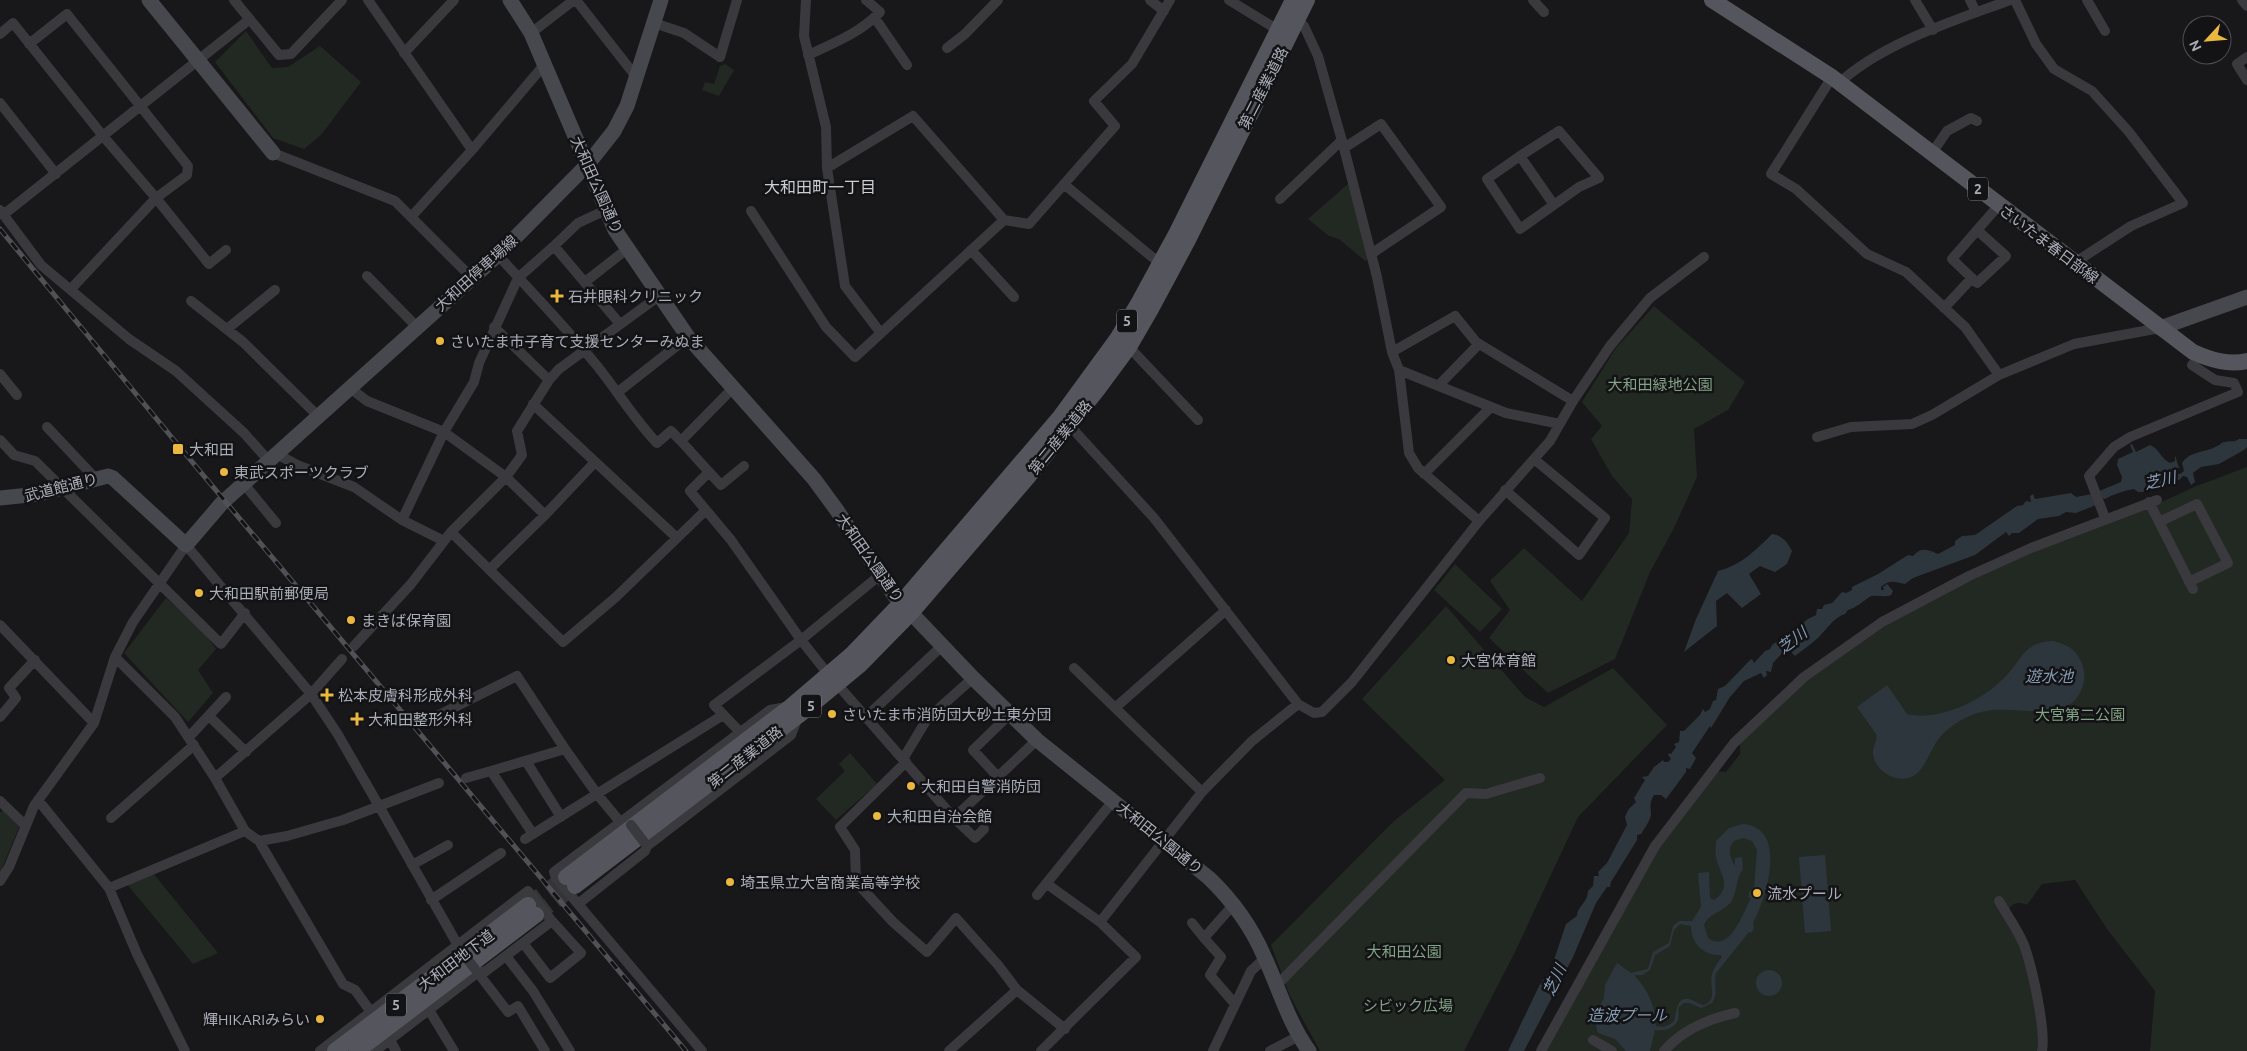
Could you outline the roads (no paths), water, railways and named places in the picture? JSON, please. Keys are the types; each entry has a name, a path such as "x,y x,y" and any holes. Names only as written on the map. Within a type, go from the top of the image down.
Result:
{"main road":[{"name":"第二産業道路","path":"1289,27 1293,0"},
{"name":"第二産業道路","path":"571,882 794,712 833,679 877,630 906,608 1070,426 1128,347 1167,266 1289,27 1308,0"},
{"name":"さいたま春日部線","path":"1712,0 1836,80 2160,328 2200,355 2221,362 2236,363 2247,361"},
{"name":"第二産業道路","path":"906,608 1076,396 1167,266"},
{"name":"大和田地下道","path":"335,1051 532,910 474,969 357,1051"}],"street":[{"path":"149,0 273,153 395,201 472,278"},
{"path":"234,0 279,55 291,54 342,0"},
{"path":"368,0 472,150"},
{"path":"404,52 454,0"},
{"name":"大和田公園通り","path":"510,0 531,33 606,210 627,249 688,336 814,479 880,575 906,608 942,646 1009,715 1037,740 1209,878 1234,904 1256,938 1299,1036 1308,1051"},
{"path":"531,33 575,0 637,78"},
{"name":"大和田停車場線","path":"186,544 226,500 498,255 588,164 614,131 637,78 661,0"},
{"path":"654,23 684,33 720,57 738,0"},
{"path":"806,0 804,36 826,127 827,168 845,286 880,332"},
{"path":"808,55 851,35 874,18 880,12 866,0"},
{"path":"947,48 965,34 998,0"},
{"path":"1150,0 1164,11"},
{"path":"827,168 913,116 1004,220 1029,224 1115,126 1094,101 1132,64 1170,0"},
{"path":"1229,0 1289,27 1304,26 1318,56 1371,254 1392,352 1399,370 1409,453 1424,474 1479,521"},
{"path":"1533,0 1544,12"},
{"path":"1915,0 1933,30"},
{"path":"1970,0 1976,12"},
{"path":"1998,375 1965,328 1906,272 1867,254 1796,190 1771,174 1836,80 1856,68 1933,30 2010,0"},
{"path":"2015,0 2036,44 2054,69 2092,91 2183,203 2131,226 2074,263"},
{"path":"2087,0 2105,31"},
{"path":"2242,0 2247,6"},
{"path":"29,44 67,14 188,166 187,175 156,198 71,290"},
{"path":"874,18 907,65"},
{"path":"250,19 56,174 2,212 41,265 129,339 176,371 273,458 354,487 402,520 444,541"},
{"path":"0,34 13,23 209,264 226,250"},
{"path":"2247,57 2237,64 2247,80"},
{"path":"411,217 472,150 544,65"},
{"path":"0,103 56,174"},
{"path":"1932,153 1948,131 1971,118 1977,121"},
{"path":"1280,199 1343,144 1381,124 1441,207 1371,254"},
{"path":"1559,131 1599,178 1579,187 1520,229 1486,179 1520,156 1559,131"},
{"path":"1520,156 1554,205"},
{"path":"1064,185 1167,266"},
{"path":"1977,230 2006,256 1977,283 1952,259 1998,205"},
{"path":"402,520 444,432 474,382 479,363 494,327 518,278 578,223 606,210"},
{"path":"751,211 826,327 854,357 1004,220"},
{"path":"554,246 620,324"},
{"path":"585,282 627,249"},
{"path":"971,250 1014,297"},
{"path":"498,255 584,350 618,392 642,428 657,443 671,431 721,485 744,466"},
{"path":"1070,426 1154,518 1298,704 1314,713 1322,712 1352,682 1479,521 1550,441 1573,401 1610,346 1650,298 1704,257"},
{"path":"367,276 417,327"},
{"path":"1944,308 1972,278"},
{"path":"227,329 275,290"},
{"path":"354,646 411,584 451,532 506,477 522,455 517,430 549,380 559,369 659,296"},
{"path":"1817,437 1851,427 1912,424 1932,415 1998,375 2074,344 2160,328 2247,297"},
{"path":"191,300 243,342 318,416"},
{"path":"1392,352 1455,316 1480,344 1573,401"},
{"path":"494,327 549,380"},
{"path":"618,392 688,336"},
{"path":"1438,386 1480,344"},
{"path":"1128,347 1198,420"},
{"path":"2105,518 2088,476 2114,447 2130,437 2238,392 2234,383 2214,380 2192,365 2200,355"},
{"path":"1399,370 1506,413 1560,424"},
{"path":"0,374 16,395"},
{"path":"350,388 367,402 444,432 506,477 545,515"},
{"path":"681,441 733,388"},
{"path":"533,404 677,538"},
{"path":"1424,474 1490,407"},
{"path":"47,427 94,478"},
{"path":"0,440 14,455 35,461 60,488 221,644 245,613"},
{"path":"1505,490 1579,555 1605,518 1534,459"},
{"path":"490,569 595,462"},
{"path":"709,472 690,491 754,571 801,640 954,818 975,838 984,829"},
{"name":"武道館通り","path":"0,498 23,497 103,476 113,478 186,544"},
{"path":"244,484 276,523"},
{"path":"1541,1051 1655,846 1734,743 1812,671 1882,622 1968,576 2105,518 2153,501 2159,522 2191,586 2228,563 2197,504 2159,522"},
{"path":"451,532 562,642 616,596 705,511"},
{"path":"0,881 9,867 38,800 94,723 115,657 133,622 158,584 182,554 186,544 311,694 337,733 459,948 508,1012 518,1006 545,1051"},
{"path":"740,732 714,706 801,640 880,575"},
{"path":"1116,707 1226,610"},
{"path":"0,625 94,723"},
{"path":"866,717 942,646"},
{"path":"115,657 175,717 215,778 245,831 259,840 343,984 355,990 371,1012"},
{"path":"215,778 311,694 342,659"},
{"path":"0,717 16,698 9,688 35,660"},
{"path":"1074,668 1202,792"},
{"path":"433,718 517,676 597,794 645,844 645,851 578,904"},
{"path":"973,678 927,719 904,760 840,826 855,850 856,882 892,922 927,952 956,918 998,965 1017,990 1065,1029"},
{"path":"111,818 192,741 209,716 226,697"},
{"path":"1100,922 1202,792 1252,742 1298,704"},
{"path":"645,844 791,735 794,712 770,710 626,823 554,872 556,878 702,1051"},
{"path":"492,771 529,837 723,715"},
{"path":"998,777 973,750 1009,715"},
{"path":"209,716 246,752"},
{"path":"954,818 1037,740"},
{"path":"466,778 526,762 565,749"},
{"path":"526,762 561,817"},
{"path":"1276,986 1466,793 1486,794 1540,778"},
{"path":"259,840 287,836 334,823 438,783"},
{"path":"38,800 109,888 137,954 185,1051"},
{"path":"0,801 26,826"},
{"path":"1038,895 1113,801"},
{"path":"109,888 245,831"},
{"path":"412,865 448,845"},
{"path":"431,900 501,853"},
{"path":"1041,1051 1136,956 1100,922 1047,884"},
{"path":"320,1051 459,948 528,891 581,953 550,978 524,943"},
{"path":"1999,901 2024,944 2039,1010 2043,1037 2042,1051"},
{"path":"1204,938 1234,904"},
{"path":"474,969 486,971 552,921"},
{"path":"1192,923 1221,957 1210,975 1235,1004"},
{"path":"506,956 533,991 570,1051"},
{"path":"1213,1051 1251,971 1265,958"},
{"path":"375,1051 429,1010 474,969"},
{"path":"949,1051 1017,990"},
{"path":"429,1010 454,1051"},
{"path":"1664,1051 1678,1038 1694,1028 1735,1014"},
{"path":"1270,1051 1299,1036"},
{"path":"390,1040 396,1051"},
{"path":"1593,1040 1612,1051"}],"water":[{"name":"芝川","path":"2247,439 2247,447 2244,450 2219,464 2201,467 2193,473 2195,482 2191,485 2187,477 2183,476 2179,480 2174,479 2169,482 2163,480 2162,483 2143,492 2138,492 2134,489 2105,499 2102,498 2096,505 2076,513 2066,512 2059,516 2038,519 2019,533 2012,533 2009,536 2006,532 1975,555 1913,578 1905,584 1887,583 1881,587 1881,590 1884,590 1883,587 1887,584 1893,591 1891,595 1870,597 1837,618 1818,638 1795,656 1787,648 1773,663 1771,672 1766,671 1767,675 1764,678 1761,673 1744,681 1730,697 1711,728 1710,726 1692,753 1696,758 1690,769 1686,768 1686,772 1666,799 1661,795 1654,795 1652,798 1651,815 1648,822 1641,834 1637,835 1637,840 1611,882 1610,887 1607,887 1596,903 1573,957 1524,1051 1508,1051 1539,986 1551,969 1566,924 1577,916 1588,891 1593,886 1594,876 1599,876 1598,872 1607,863 1627,825 1625,817 1628,810 1636,802 1634,798 1645,780 1642,777 1648,776 1654,767 1663,760 1668,762 1671,759 1668,755 1676,747 1674,744 1679,742 1680,731 1684,731 1700,715 1703,709 1705,712 1710,709 1713,701 1716,700 1718,689 1725,686 1750,660 1752,659 1754,663 1772,645 1816,615 1817,609 1822,609 1824,605 1832,603 1842,592 1846,593 1852,590 1852,587 1878,574 1908,555 1913,556 1919,551 1924,550 1938,554 1955,545 1955,541 1962,536 1975,535 2017,506 2023,505 2026,501 2031,502 2030,496 2033,494 2035,499 2071,493 2076,497 2092,494 2121,482 2122,477 2117,465 2118,459 2133,452 2130,445 2132,444 2136,452 2150,445 2170,463 2175,461 2175,455 2179,468 2173,468 2170,471 2171,474 2180,474 2184,471 2182,463 2190,456 2213,448 2223,442"},
{"path":"1772,534 1784,540 1792,551 1787,564 1775,572 1760,566 1749,574 1761,594 1742,608 1727,593 1716,601 1717,626 1684,652 1696,619 1718,571 1741,561 1754,552"},
{"name":"遊水池","path":"2053,641 2073,650 2083,667 2083,685 2077,697 2068,705 2044,711 1992,710 1966,717 1943,734 1918,773 1912,777 1905,779 1893,777 1877,765 1873,752 1876,734 1857,707 1887,685 1907,714 1920,716 1947,712 1973,701 1997,685 2030,648 2036,644"},
{"name":"造波プール","path":"1743,824 1757,828 1766,838 1770,850 1768,882 1753,923 1754,928 1716,973 1716,992 1712,1003 1701,1008 1690,1003 1684,1003 1679,1007 1678,1020 1674,1026 1665,1030 1655,1030 1650,1051 1626,1051 1615,1039 1598,1033 1592,1013 1596,1012 1604,998 1605,985 1617,963 1631,973 1648,969 1653,952 1669,943 1673,926 1679,921 1692,921 1701,907 1698,873 1709,872 1710,898 1714,900 1720,895 1723,890 1724,879 1716,857 1716,841 1729,828","holes":["1743,838 1752,841 1757,850 1754,889 1750,891 1748,897 1751,898 1735,930 1723,941 1716,941 1708,938 1704,925 1709,918 1728,905 1735,894 1740,873 1743,869 1742,857 1735,858 1735,867 1730,854 1730,847 1734,841","1680,924 1691,926 1693,938 1700,948 1722,957 1716,966 1711,980 1711,1000 1704,1005 1692,1000 1683,999 1678,1005 1674,1021 1666,1026 1656,1026 1650,998 1634,975 1642,975 1650,970 1655,955 1670,946 1674,930"]},
{"path":"1825,855 1831,931 1805,933 1799,857"},
{"path":"1769,970 1778,974 1782,983 1778,992 1769,996 1760,992 1756,983 1760,974"}],"tunnel":[{"path":"528,905 566,877"},
{"path":"536,915 575,886"}],"railway":[{"path":"0,229 183,451 686,1051"}],"place":[{"name":"石井眼科クリニック","path":"557,296"},
{"name":"さいたま市子育て支援センターみぬま","path":"440,341"},
{"name":"大和田","path":"178,449"},
{"name":"東武スポーツクラブ","path":"224,472"},
{"name":"大和田駅前郵便局","path":"199,593"},
{"name":"まきば保育園","path":"351,620"},
{"name":"大宮体育館","path":"1451,660"},
{"name":"松本皮膚科形成外科","path":"327,695"},
{"name":"さいたま市消防団大砂土東分団","path":"832,714"},
{"name":"大和田整形外科","path":"357,719"},
{"name":"大和田自警消防団","path":"911,786"},
{"name":"大和田自治会館","path":"877,816"},
{"name":"埼玉県立大宮商業高等学校","path":"730,882"},
{"name":"流水プール","path":"1757,893"},
{"name":"輝HIKARIみらい","path":"320,1019"}],"district":[{"name":"大和田町一丁目","path":"820,187"}],"park label":[{"name":"大和田緑地公園","path":"1660,384"},
{"name":"大宮第二公園","path":"2080,714"},
{"name":"大和田公園","path":"1404,951"},
{"name":"シビック広場","path":"1408,1005"}]}
